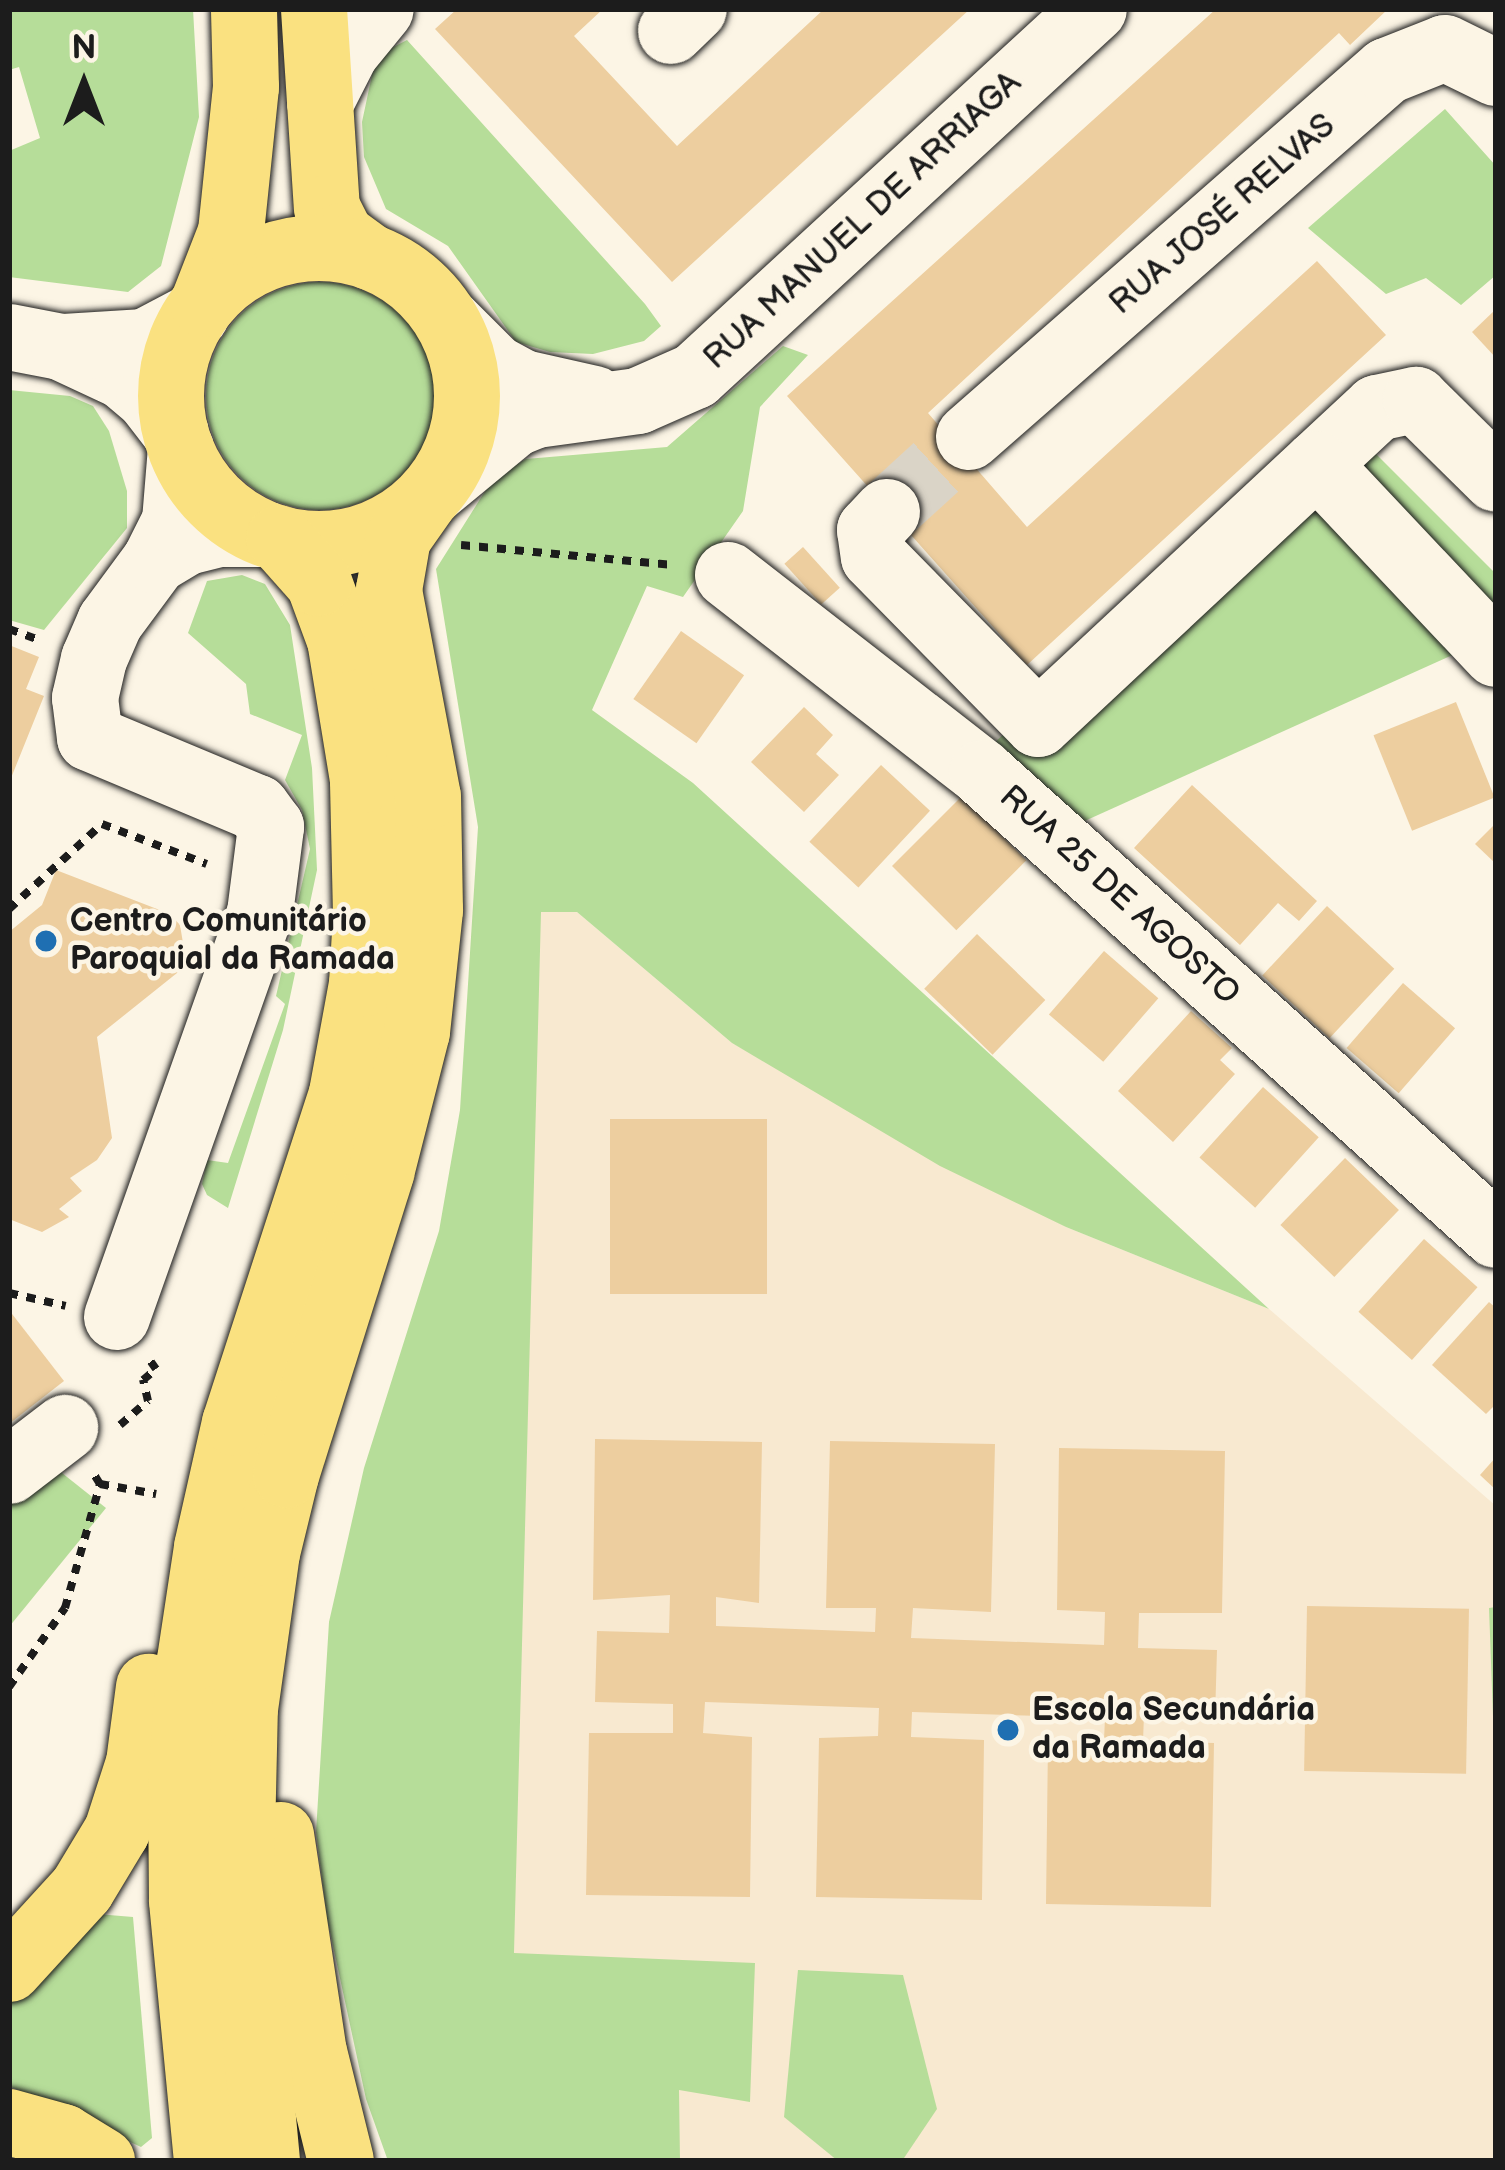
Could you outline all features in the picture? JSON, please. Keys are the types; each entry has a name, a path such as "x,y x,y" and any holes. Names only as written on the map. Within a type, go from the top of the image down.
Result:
{"main road":[{"path":"207,2161 184,1936 181,1783 197,1609 220,1481 342,1093 362,985 366,914 363,780 340,640 319,583 272,536 213,500 178,441 173,374 231,232 245,105 244,9"},
{"path":"267,2161 241,1881 241,1796 253,1636 286,1475 381,1173 417,1032 430,910 428,797 389,590 398,538 439,512 467,410 466,372 446,319 414,282 370,257 332,224 322,177 314,9"},
{"path":"200,309 238,272 292,250 325,248 370,257"},
{"path":"272,536 316,544 355,540 394,523 439,512"},
{"path":"9,1969 82,1889 117,1831 139,1762 170,1545 220,1481"},
{"path":"253,1636 282,1725 282,1858 290,1919 314,2052 341,2161"},
{"path":"9,2122 63,2138 102,2161"}],"street":[{"path":"320,103 346,52 381,9"},
{"name":"RUA MANUEL DE ARRIAGA","path":"439,512 514,424 536,415 659,394 695,376 1094,9"},
{"name":"RUA JOSÉ RELVAS","path":"969,437 1387,71 1444,48 1496,73"},
{"path":"35,342 145,342 200,309"},
{"name":"RUA MANUEL DE ARRIAGA","path":"446,319 483,358 523,383 615,402"},
{"path":"35,342 123,376 149,398 178,441 175,520 154,561 110,622 94,659 86,698 90,738 257,808 271,827 260,913 117,1317"},
{"path":"886,512 870,530 874,557 1038,724 1377,408 1417,400 1496,479"},
{"path":"1317,464 1496,654"},
{"path":"154,561 203,538 272,536"},
{"name":"RUA 25 DE AGOSTO","path":"728,575 982,773 1496,1235"},
{"path":"9,1471 88,1430"}],"path":[{"path":"439,512 728,575"},
{"path":"9,909 102,824 263,884"},
{"path":"9,1687 65,1608 100,1484 88,1430 148,1401 143,1380 156,1369 117,1317"},
{"path":"100,1484 156,1494"}],"shaded area":[{"name":"Escola Secundária da Ramada","path":"540,912 577,912 732,1043 1066,1227 1269,1309 1496,1506 1496,2161 508,2161"}],"green space":[{"path":"9,9 193,9 199,117 161,266 128,292 9,277 9,151 40,138 19,67 9,70"},
{"path":"407,40 645,304 661,326 644,341 593,354 550,352 516,342 448,246 386,209 364,157 362,122 376,56"},
{"path":"1445,109 1496,166 1496,275 1461,305 1426,278 1386,294 1308,228"},
{"path":"320,282 364,290 401,315 426,352 434,396 426,440 401,477 364,502 320,510 276,502 239,477 214,440 206,396 214,352 239,315 276,290"},
{"path":"783,346 808,355 760,407 743,511 683,597 647,586 592,710 693,783 1269,1309 1066,1227 940,1166 732,1043 577,912 541,912 514,1953 755,1963 750,2102 679,2090 680,2161 388,2161 366,2099 327,1918 316,1832 329,1622 364,1468 439,1231 460,1110 478,827 436,569 494,477 526,459 667,447"},
{"path":"9,390 70,396 93,406 109,431 127,491 127,528 44,630 9,620"},
{"path":"1370,448 1496,574 1496,624 1468,648 1078,824 994,743 1313,451"},
{"path":"242,575 265,584 290,625 312,768 317,870 283,1030 228,1208 207,1195 202,1184 207,1160 228,1163 285,1004 276,996 310,849 302,810 285,780 302,735 250,714 246,684 188,633 207,581"},
{"path":"52,1465 106,1508 9,1627 9,1498"},
{"path":"1496,1607 1496,1798 1489,1608"},
{"path":"85,1913 133,1917 152,2138 141,2147 9,2086 9,1981"},
{"path":"798,1970 903,1975 937,2109 902,2161 838,2161 784,2117"}],"building":[{"path":"457,9 603,9 574,36 677,146 824,9 970,9 672,282 435,29"},
{"path":"1216,9 1388,9 1350,45 1339,33 928,413 1027,527 1317,261 1386,335 1027,665 787,396"},
{"path":"1496,309 1496,358 1472,332"},
{"path":"803,547 840,588 821,605 784,564"},
{"path":"681,631 744,675 696,743 633,699"},
{"path":"9,645 39,657 26,689 44,696 9,783"},
{"path":"1456,702 1495,797 1412,831 1373,735"},
{"path":"804,707 833,735 816,754 839,775 804,812 751,762"},
{"path":"881,765 930,811 858,887 809,842"},
{"path":"1192,785 1317,901 1299,921 1278,903 1240,945 1134,848"},
{"path":"962,796 1026,860 956,930 892,866"},
{"path":"1496,823 1496,864 1475,844"},
{"path":"56,870 170,914 180,925 185,955 182,969 97,1037 112,1138 97,1160 70,1178 82,1191 59,1209 69,1217 42,1232 9,1219 9,932 42,905"},
{"path":"1327,906 1394,969 1329,1038 1262,975"},
{"path":"977,934 1045,1000 993,1055 924,989"},
{"path":"1104,951 1158,998 1103,1062 1049,1014"},
{"path":"1403,983 1455,1028 1399,1093 1347,1048"},
{"path":"1191,1011 1232,1048 1220,1060 1235,1074 1173,1142 1118,1091"},
{"path":"1263,1087 1319,1137 1255,1208 1199,1158"},
{"path":"610,1119 767,1119 767,1294 610,1294"},
{"path":"1345,1158 1399,1210 1334,1277 1280,1225"},
{"path":"1424,1239 1478,1287 1412,1360 1358,1312"},
{"path":"1489,1302 1496,1308 1496,1404 1486,1414 1432,1365"},
{"path":"9,1310 64,1381 9,1424"},
{"path":"595,1439 762,1442 759,1603 716,1597 716,1626 875,1632 876,1608 826,1608 830,1441 995,1444 991,1612 913,1608 911,1638 1104,1645 1105,1612 1057,1610 1059,1448 1225,1451 1222,1613 1139,1613 1138,1648 1217,1650 1215,1718 1144,1715 1143,1741 1214,1743 1211,1907 1046,1904 1048,1741 1104,1740 1105,1718 912,1712 911,1737 984,1740 982,1900 816,1897 819,1738 878,1736 879,1708 705,1702 703,1733 752,1737 750,1897 586,1895 589,1733 673,1733 673,1704 595,1702 597,1631 669,1633 670,1595 593,1600"},
{"path":"1496,1457 1496,1490 1480,1475"},
{"path":"1307,1606 1469,1609 1466,1774 1304,1771"}],"tunnel":[{"path":"887,512 969,437"}],"place":[{"name":"Centro Comunitário Paroquial da Ramada","path":"46,941"},
{"name":"Escola Secundária da Ramada","path":"1008,1730"}]}
